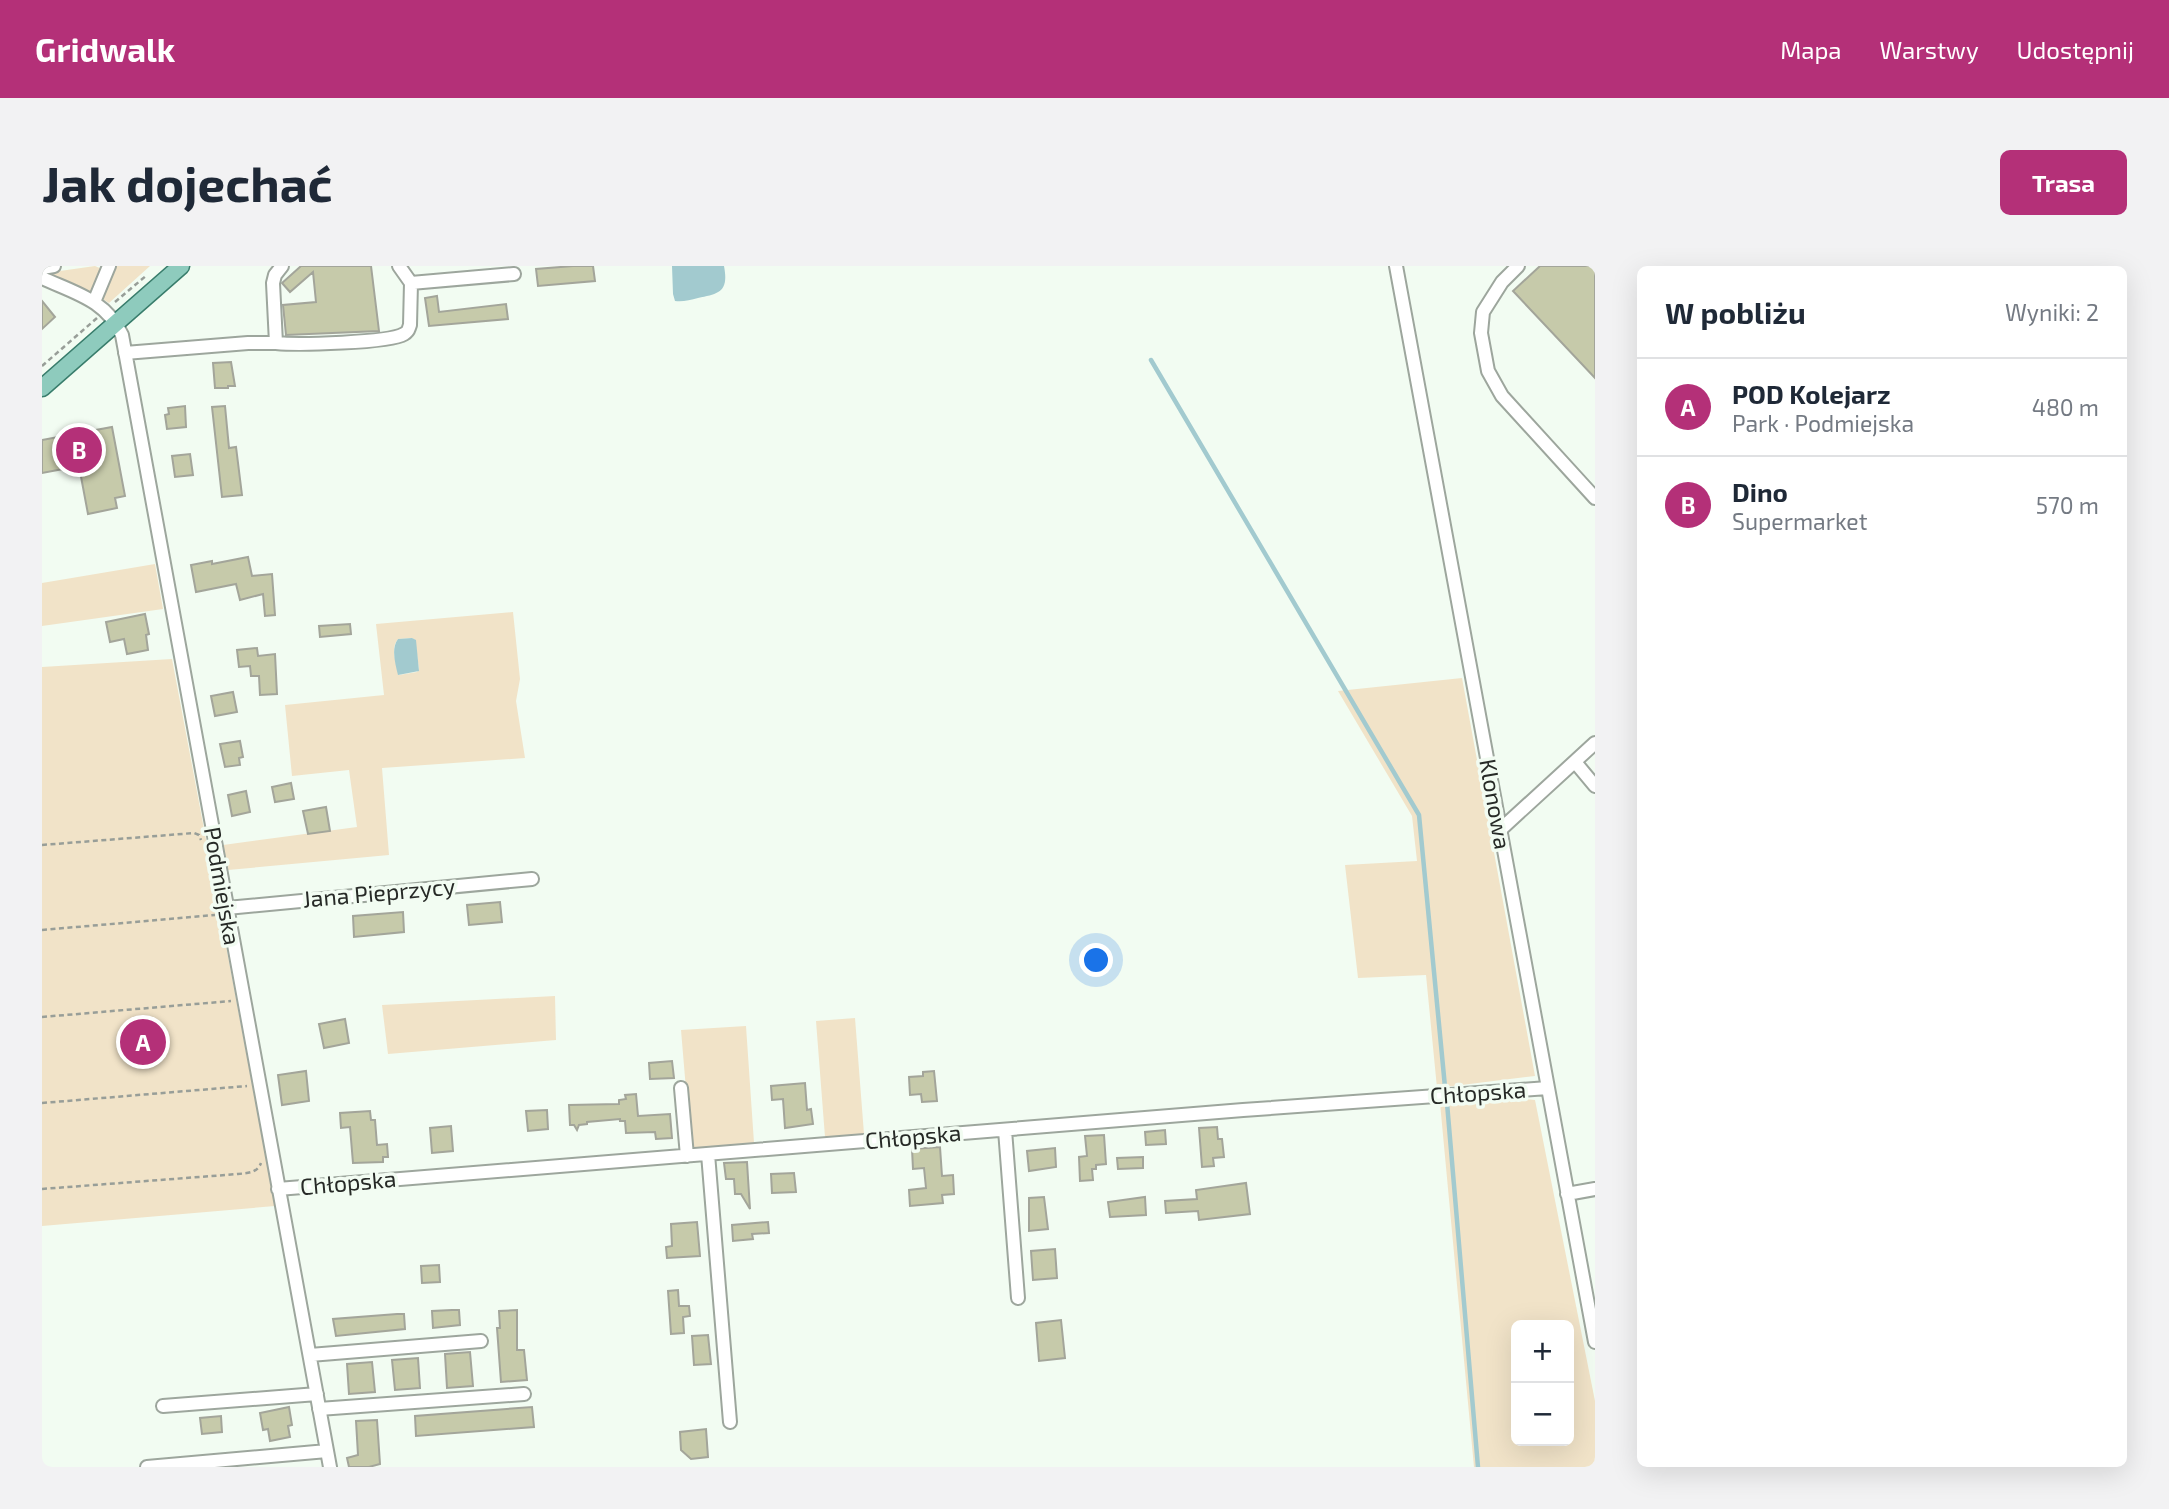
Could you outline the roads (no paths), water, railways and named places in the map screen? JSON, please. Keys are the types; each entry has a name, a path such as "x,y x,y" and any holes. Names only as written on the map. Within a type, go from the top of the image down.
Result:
{"main road":[{"path":"42,388 181,266"}],"street":[{"path":"42,268 54,266"},
{"path":"94,302 109,266"},
{"path":"276,343 272,283 282,266"},
{"path":"125,353 248,343 300,345 384,339 402,335 408,331 410,325 411,283 399,266"},
{"name":"Klonowa","path":"1396,266 1595,1342"},
{"path":"1518,266 1502,282 1483,312 1481,333 1488,371 1502,396 1595,498"},
{"path":"411,283 514,274"},
{"path":"42,278 94,302 106,310 116,322"},
{"name":"Podmiejska","path":"116,322 122,335 330,1467"},
{"path":"1500,830 1595,743"},
{"path":"1574,762 1595,786"},
{"name":"Jana Pieprzycy","path":"226,908 532,879"},
{"path":"681,1088 687,1156"},
{"name":"Chłopska","path":"278,1189 1243,1110 1548,1088"},
{"path":"1004,1130 1018,1298"},
{"path":"708,1154 730,1422"},
{"path":"1567,1194 1595,1189"},
{"path":"1580,1263 1595,1261"},
{"path":"310,1355 481,1341"},
{"path":"163,1406 317,1394"},
{"path":"319,1409 524,1394"},
{"path":"147,1467 327,1451"}],"water":[{"path":"672,266 724,266 724,286 712,295 675,301"},
{"path":"398,639 416,640 419,671 398,675 394,656 396,643"}],"waterway":[{"path":"1151,360 1419,815 1445,1087"},
{"path":"1447,1103 1478,1467"}],"place":[{"name":"Dino","path":"79,450"},
{"name":"POD Kolejarz","path":"143,1042"}]}
